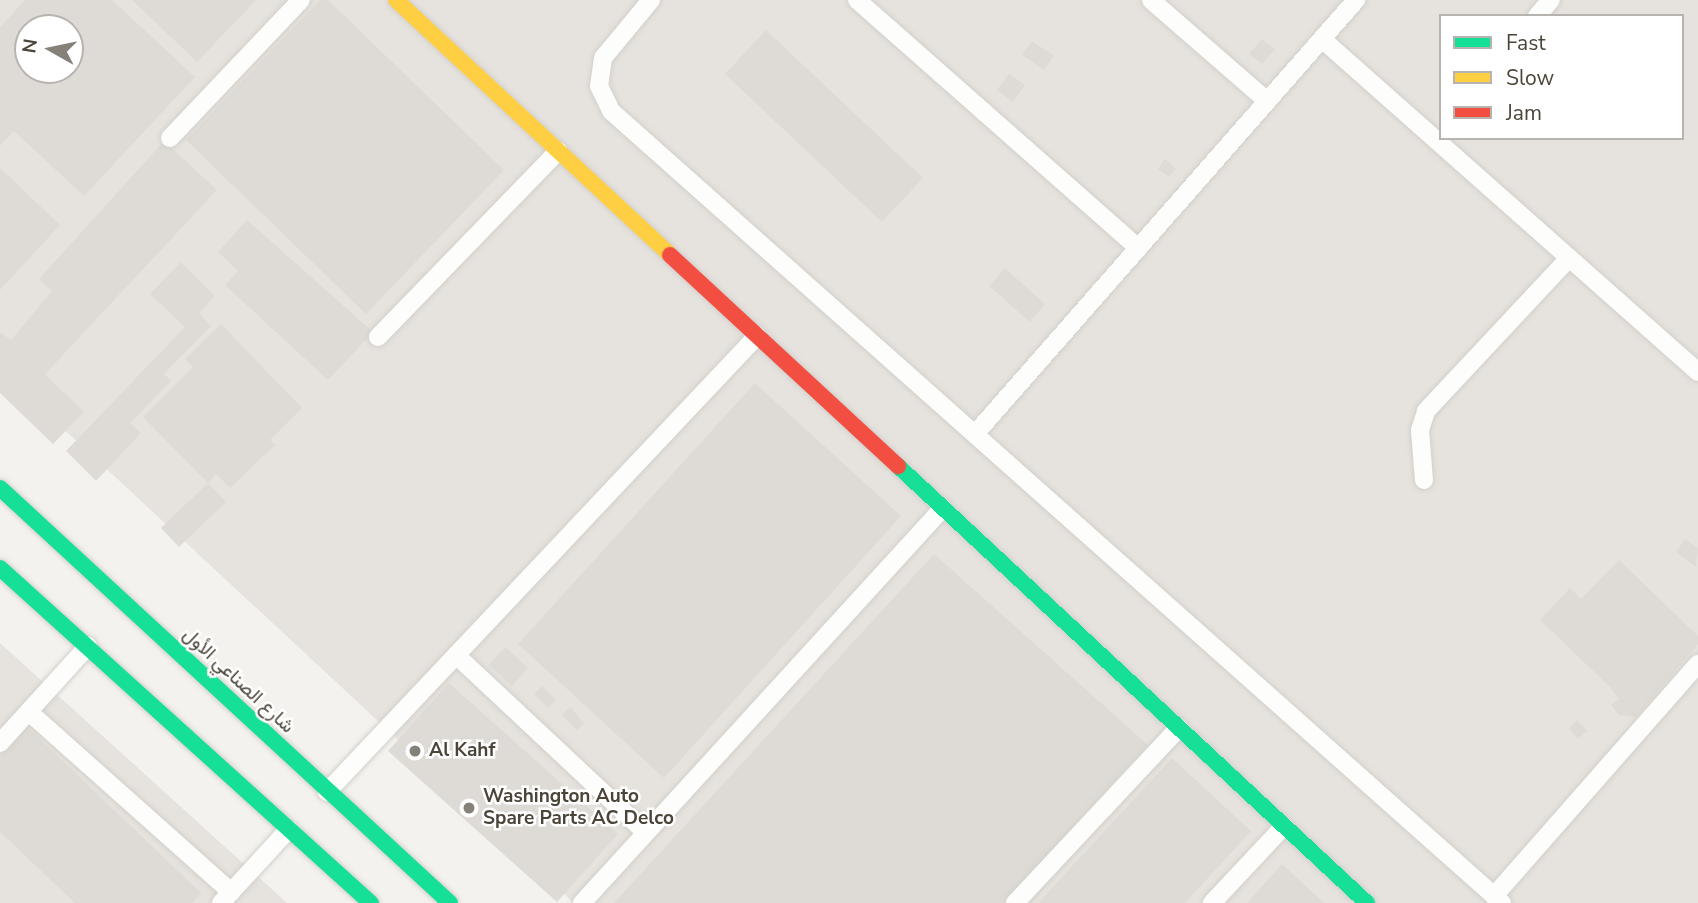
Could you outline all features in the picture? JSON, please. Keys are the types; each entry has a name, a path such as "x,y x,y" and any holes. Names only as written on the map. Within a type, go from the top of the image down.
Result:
{"street":[{"path":"396,0 1367,903"},
{"name":"شارع الصناعي الأول","path":"0,488 450,903"},
{"path":"0,568 371,903"}],"lane":[{"path":"170,138 301,0"},
{"path":"651,0 603,58 599,86 611,111 1498,900 1698,664"},
{"path":"857,0 1138,248"},
{"path":"1151,0 1267,101"},
{"path":"975,434 1356,0"},
{"path":"1539,14 1550,0"},
{"path":"1322,39 1437,134"},
{"path":"1443,140 1569,258 1696,367"},
{"path":"378,337 558,151"},
{"path":"1424,480 1420,430 1426,411 1569,258"},
{"path":"327,792 757,336"},
{"path":"582,903 943,508"},
{"path":"0,743 88,646"},
{"path":"456,655 646,833"},
{"path":"29,712 226,898 289,829"},
{"path":"1015,903 1179,728"},
{"path":"1212,903 1284,826"}],"shaded area":[{"path":"0,0 1698,0 1698,903 574,903 0,370"},
{"path":"0,643 287,903 0,903"}],"building":[{"path":"25,0 112,0 195,77 84,196 14,131 0,146 0,27"},
{"path":"132,0 256,0 197,62"},
{"path":"320,0 328,0 504,170 366,314 186,140"},
{"path":"766,30 923,178 882,222 725,74"},
{"path":"1262,39 1275,49 1262,64 1249,54"},
{"path":"1032,41 1054,56 1044,70 1022,55"},
{"path":"1009,74 1025,85 1013,102 997,90"},
{"path":"164,141 217,190 45,374 84,412 53,444 0,393 0,332 11,340 52,291 39,279"},
{"path":"1165,159 1176,168 1169,177 1158,169"},
{"path":"0,168 60,225 0,290"},
{"path":"247,220 373,332 328,380 225,285 238,271 218,252"},
{"path":"181,262 215,296 199,313 211,326 164,374 171,381 130,423 141,433 96,481 66,451 185,327 150,294"},
{"path":"1005,268 1045,304 1030,322 989,286"},
{"path":"221,324 302,408 270,440 275,445 230,488 216,474 208,483 143,417 193,367 185,359"},
{"path":"755,383 901,516 664,778 518,644"},
{"path":"208,483 226,502 179,547 161,528"},
{"path":"1685,539 1698,548 1696,567 1676,552"},
{"path":"934,554 1148,745 1003,903 614,903"},
{"path":"1619,560 1698,636 1698,644 1636,717 1619,715 1611,705 1619,699 1609,686 1540,620 1570,588 1581,599"},
{"path":"505,647 528,668 512,686 489,665"},
{"path":"449,683 618,834 557,902 388,751"},
{"path":"542,686 556,700 548,708 534,694"},
{"path":"570,707 584,723 577,730 562,715"},
{"path":"1577,720 1587,731 1578,739 1569,728"},
{"path":"27,727 201,893 192,903 75,903 0,832 0,756"},
{"path":"1172,758 1251,831 1185,903 1038,903"},
{"path":"1282,864 1324,903 1247,903"}],"traffic: fast":[{"path":"898,466 1367,903"},
{"path":"0,488 450,903"},
{"path":"0,568 371,903"}],"traffic: slow":[{"path":"396,0 670,255"}],"traffic: jam":[{"path":"670,255 898,466"}],"place":[{"name":"Al Kahf","path":"415,751"},
{"name":"Washington Auto Spare Parts AC Delco","path":"469,808"}]}
